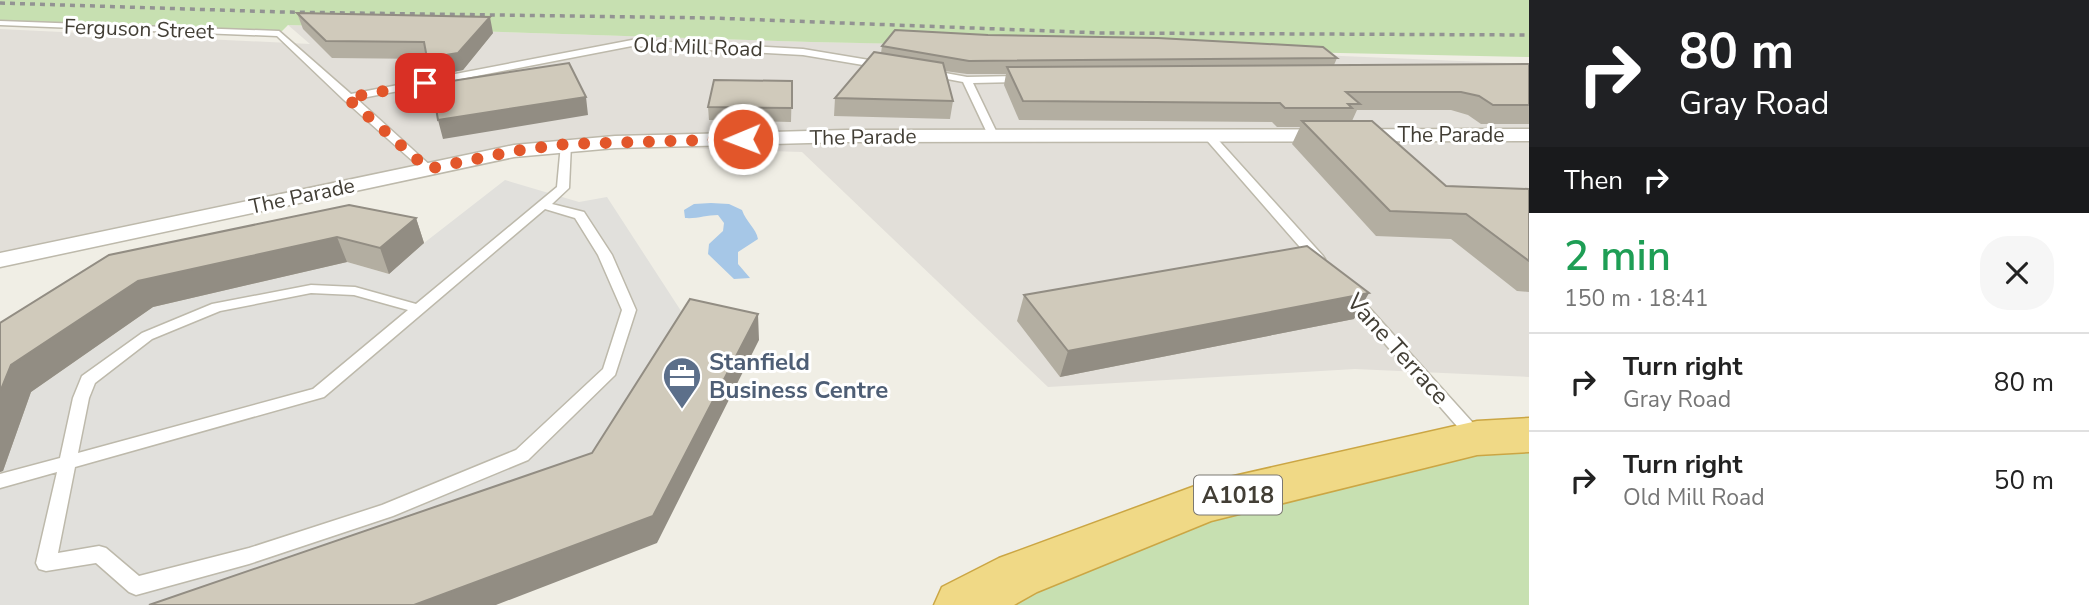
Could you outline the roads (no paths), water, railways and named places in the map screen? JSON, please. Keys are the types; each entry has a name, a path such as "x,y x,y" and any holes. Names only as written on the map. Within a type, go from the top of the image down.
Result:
{"highway":[{"name":"A1018","path":"961,605 1018,575 1202,503 1477,438 1529,435"}],"street":[{"name":"The Parade","path":"0,260 514,151 566,144 845,136 1529,135"}],"lane":[{"name":"Ferguson Street","path":"0,23 279,34 347,98"},
{"name":"Old Mill Road","path":"347,98 632,43 803,52 885,66"},
{"path":"912,70 967,80 1035,79"},
{"path":"967,80 993,135"},
{"path":"347,98 428,169"},
{"path":"1208,135 1325,268"},
{"path":"0,481 318,393 563,188 566,144"},
{"path":"419,309 355,291 311,289 217,307 146,336 88,380 81,398 46,563 99,554 136,586 249,556 387,510 522,455 610,371 629,310 605,255 579,215 543,205"},
{"name":"Vane Terrace","path":"1343,288 1477,438"}],"water":[{"path":"694,204 729,204 742,210 755,232 758,239 738,252 738,264 750,278 734,279 708,254 709,244 723,231 724,223 718,215 685,218 684,210"}],"railway":[{"path":"0,3 282,12 713,18 1102,33 1529,35"}],"place":[{"name":"Stanfield Business Centre","path":"682,410"}]}
